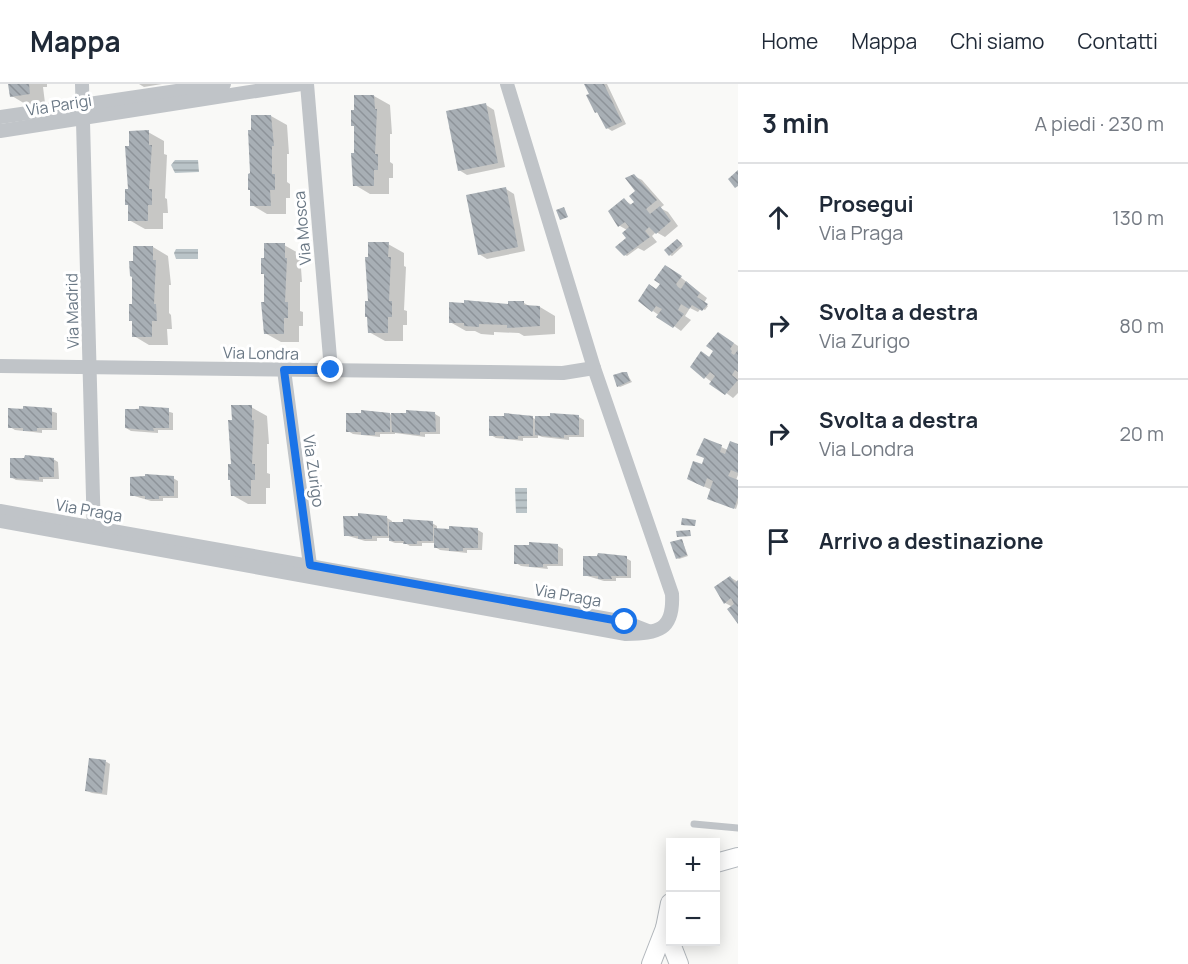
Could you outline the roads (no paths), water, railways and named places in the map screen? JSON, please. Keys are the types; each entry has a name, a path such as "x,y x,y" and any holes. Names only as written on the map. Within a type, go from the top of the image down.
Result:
{"main road":[{"path":"720,861 738,857"},
{"path":"651,964 666,920"},
{"path":"664,928 679,964"}],"street":[{"name":"Via Madrid","path":"82,84 94,533"},
{"name":"Via Parigi","path":"0,131 224,84"},
{"name":"Via Parigi","path":"0,117 83,112 301,84"},
{"name":"Via Mosca","path":"307,84 331,370"},
{"path":"507,84 594,368"},
{"name":"Via Londra","path":"0,366 563,373 594,368"},
{"name":"Via Praga","path":"0,521 94,533 625,622 652,633 667,624 673,611 672,594 594,368"},
{"name":"Via Zurigo","path":"284,370 310,571"},
{"name":"Via Praga","path":"0,511 94,533"}],"lane":[{"path":"694,824 738,828"}]}
